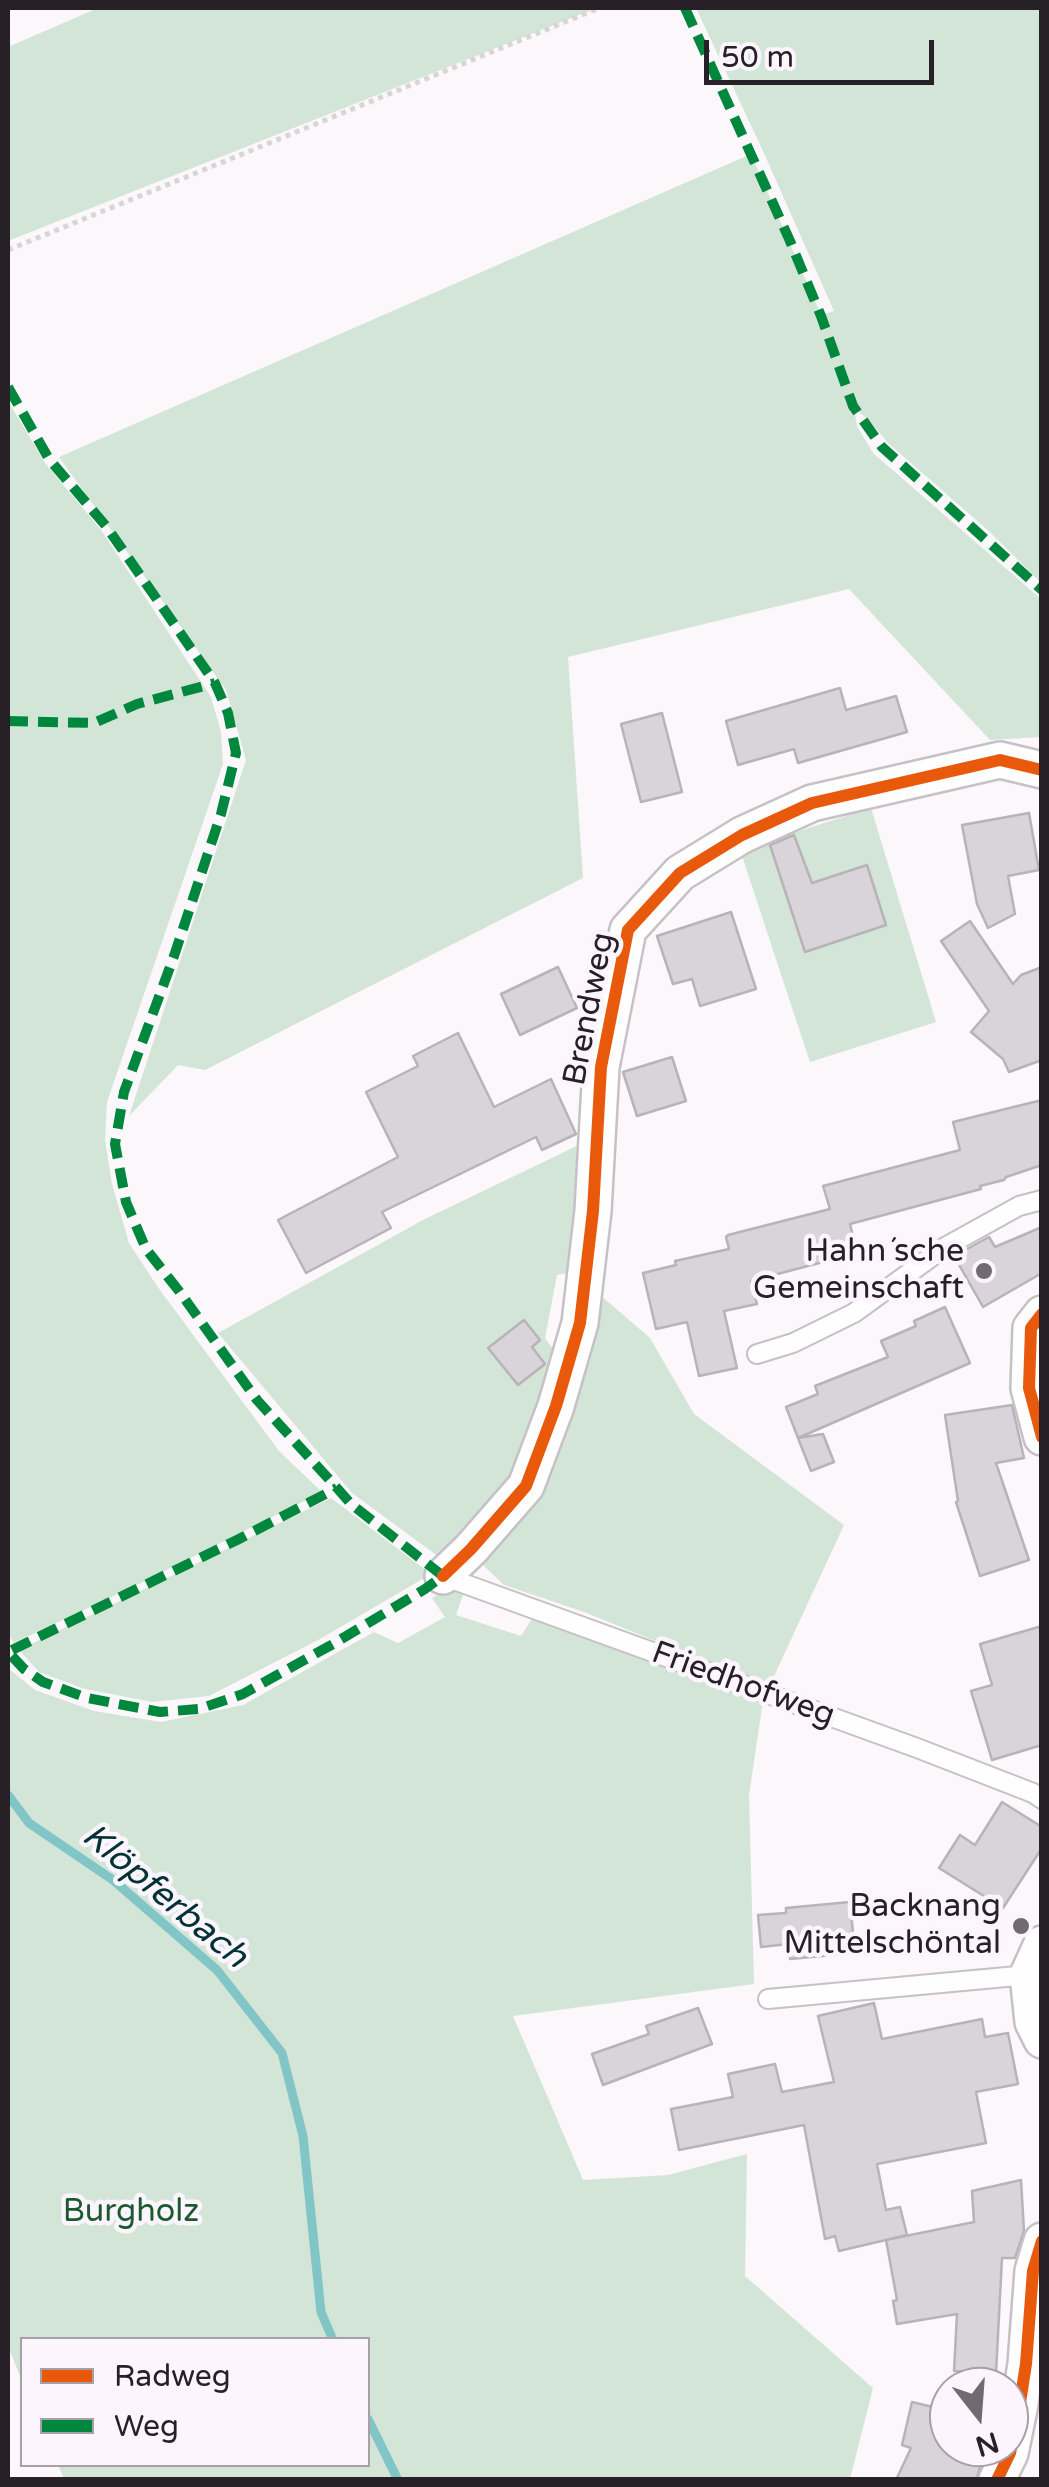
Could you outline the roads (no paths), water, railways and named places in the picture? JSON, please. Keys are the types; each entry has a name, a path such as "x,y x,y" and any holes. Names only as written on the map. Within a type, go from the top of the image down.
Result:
{"street":[{"name":"Brendweg","path":"443,1576 526,1486 556,1406 594,1211 601,1067 628,930 680,873 742,834 812,803 1000,760 1042,770"},
{"path":"1042,1314 1031,1328 1029,1388 1042,1437"},
{"path":"1035,1960 1039,2026"},
{"path":"997,2480 1010,2453 1019,2409 1034,2270 1042,2241"}],"lane":[{"path":"756,1354 792,1343 854,1312 945,1246 1019,1206 1042,1200"},
{"name":"Friedhofweg","path":"443,1576 917,1748 1042,1799"},
{"path":"768,1999 1035,1960"}],"waterway":[{"name":"Klöpferbach","path":"8,1795 29,1823 113,1880 217,1970 282,2053 303,2136 321,2312 332,2337"},
{"name":"Klöpferbach","path":"370,2423 398,2480"}],"place":[{"name":"Hahn´sche Gemeinschaft","path":"984,1271"},
{"name":"Backnang Mittelschöntal","path":"1021,1926"}],"park label":[{"name":"Burgholz","path":"131,2213"}]}
